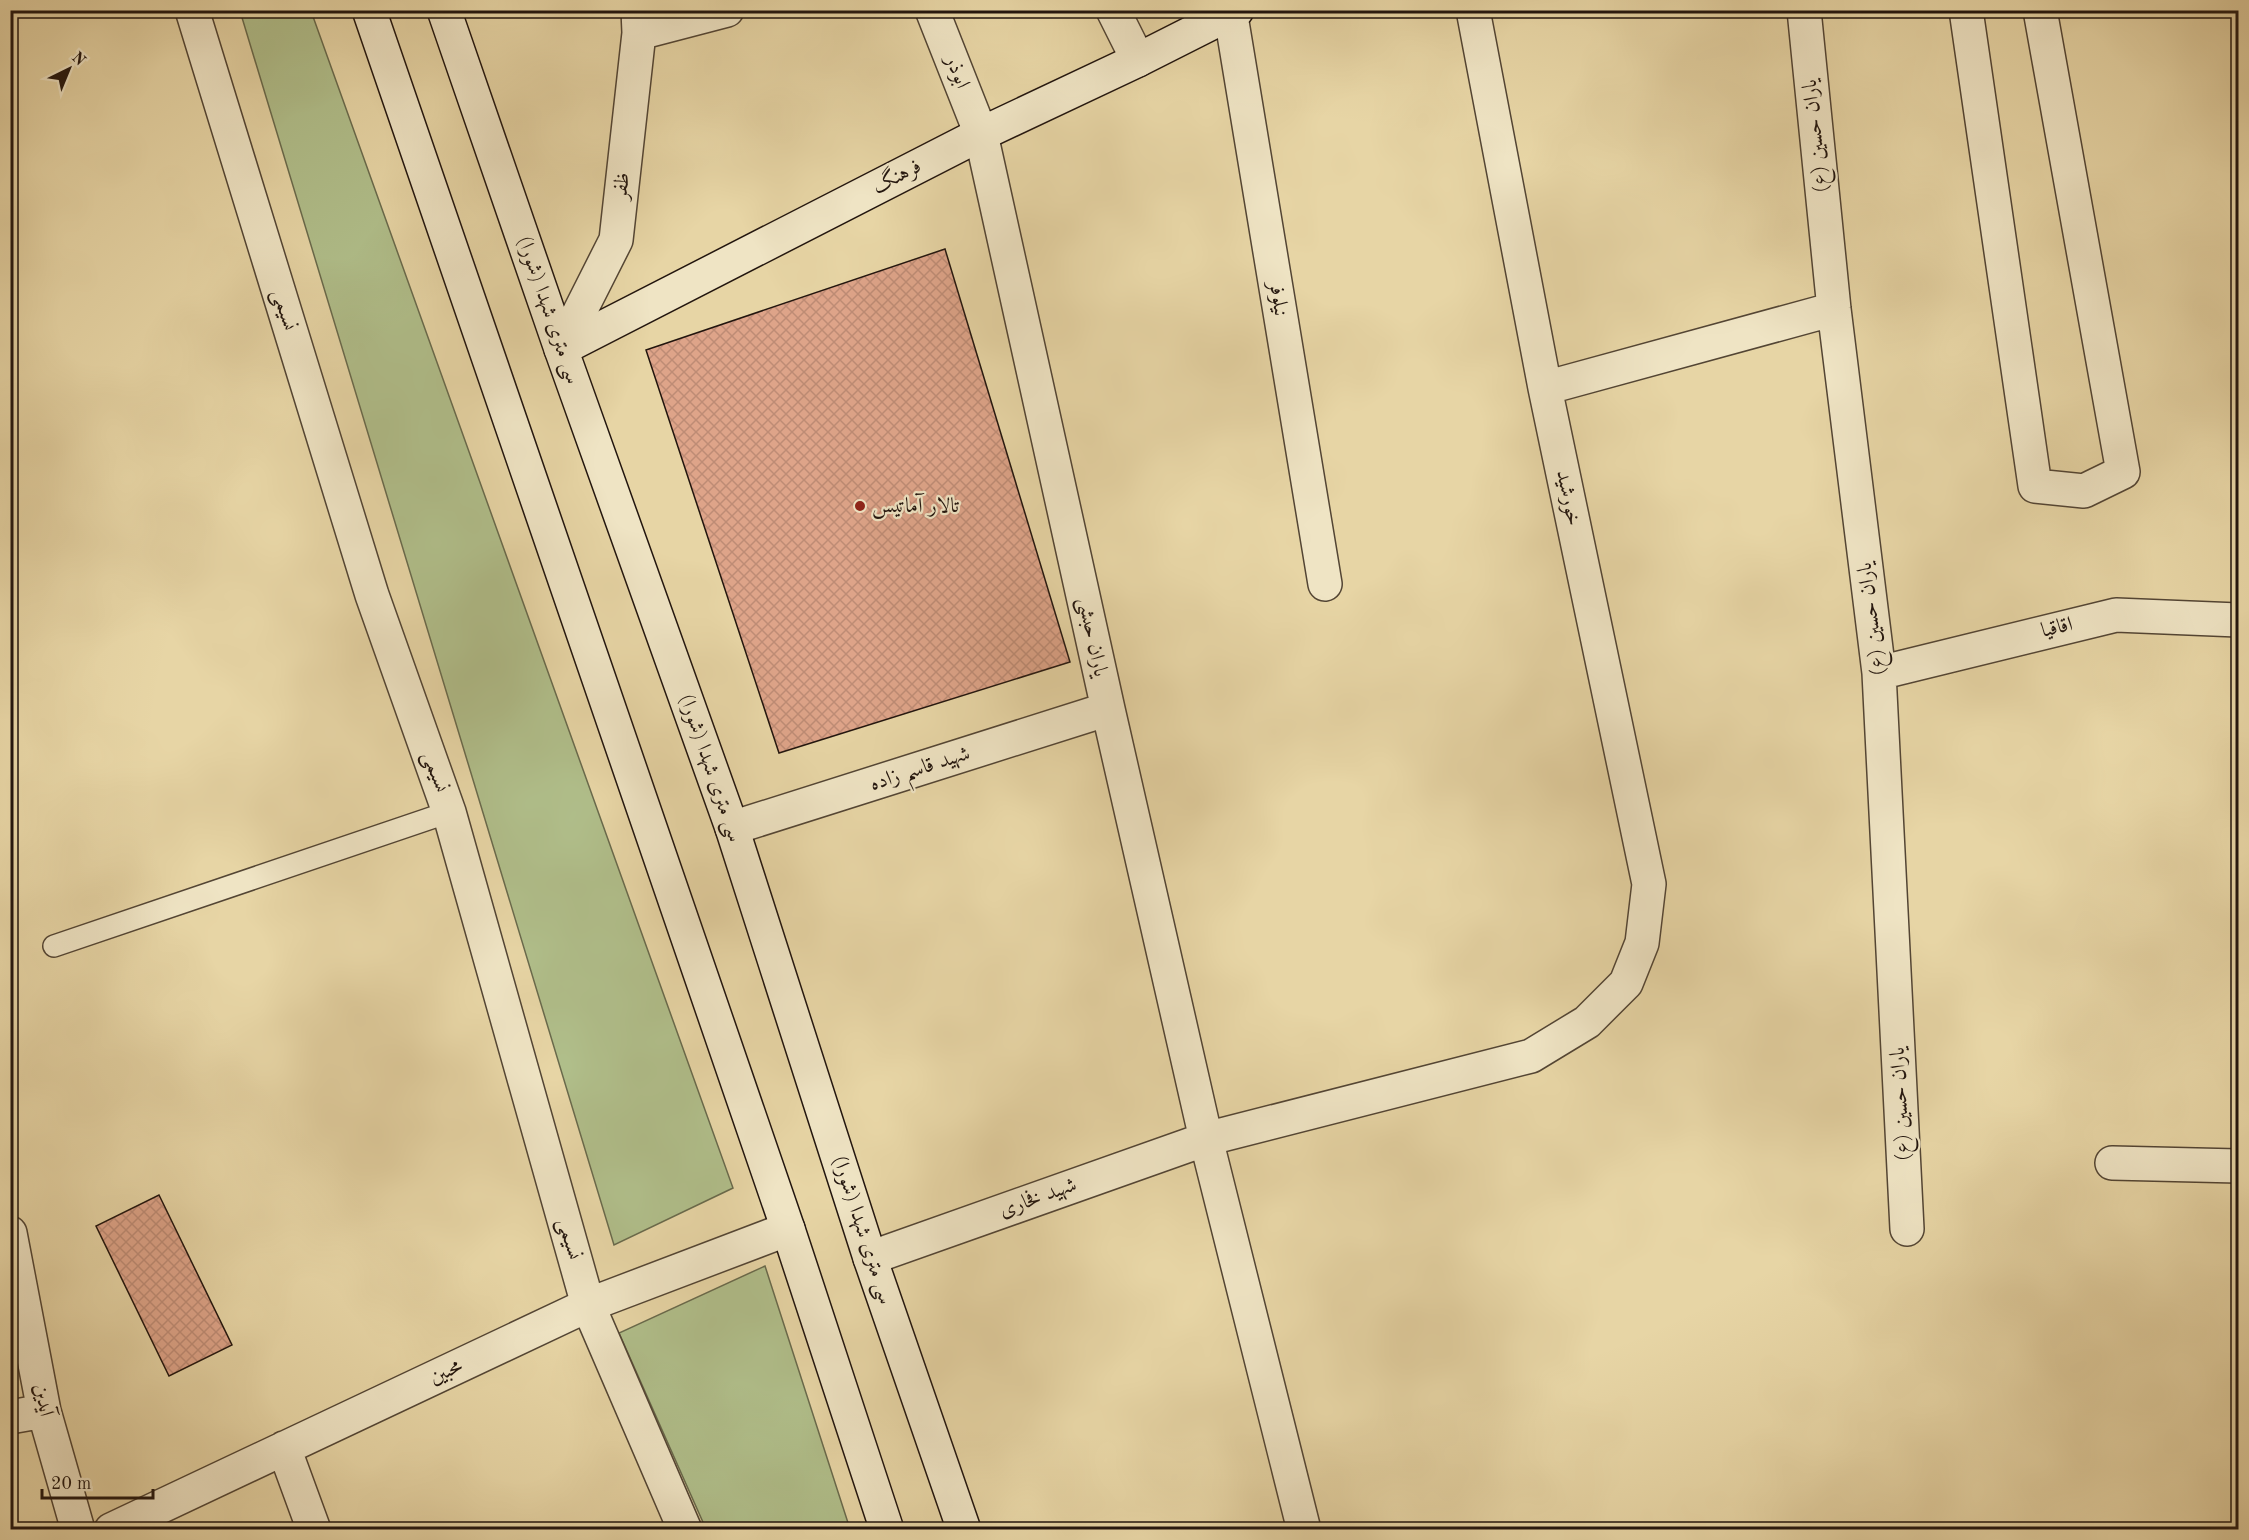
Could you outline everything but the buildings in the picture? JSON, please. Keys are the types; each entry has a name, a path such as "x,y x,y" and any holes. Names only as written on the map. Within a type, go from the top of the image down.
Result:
{"street":[{"name":"نسیمی","path":"192,10 372,595 449,812 588,1305 686,1530"},
{"path":"369,10 788,1229 887,1530"},
{"name":"سی متری شهدا (شورا)","path":"444,10 561,349 732,828 870,1258 964,1530"},
{"path":"639,22 727,10"},
{"name":"ابوذر","path":"932,10 981,134"},
{"path":"1113,10 1138,60"},
{"name":"خورشید","path":"1473,10 1545,388 1648,884 1642,943 1626,983"},
{"name":"یاران حسین (ع)","path":"1803,10 1834,309 1879,673 1907,1229"},
{"path":"1966,10 2035,486 2084,491 2123,472 2040,10"},
{"name":"فرهنگ","path":"561,349 981,134 1138,60 1232,11"},
{"name":"نیلوفر","path":"1232,11 1325,584"},
{"name":"ظفر","path":"561,349 616,240 639,22"},
{"name":"یاران حبشی","path":"981,134 1206,1139 1304,1530"},
{"path":"1545,388 1834,309"},
{"name":"اقاقیا","path":"1879,673 2116,615 2238,620"},
{"name":"شهید قاسم زاده","path":"732,828 1108,709"},
{"name":"شهید فخاری","path":"870,1258 1206,1139 1531,1056 1587,1022 1626,983"},
{"path":"2112,1163 2238,1166"},
{"name":"محبین","path":"111,1530 588,1305 788,1229"},
{"name":"آیدین","path":"10,1233 44,1411 78,1530"},
{"path":"10,1417 44,1411"},
{"path":"284,1448 314,1530"}],"lane":[{"path":"54,946 449,812"}],"green space":[{"path":"240,11 311,11 733,1188 614,1245"},
{"path":"765,1266 850,1529 706,1529 619,1333"}],"place":[{"name":"تالار آماتیس","path":"860,506"}]}
